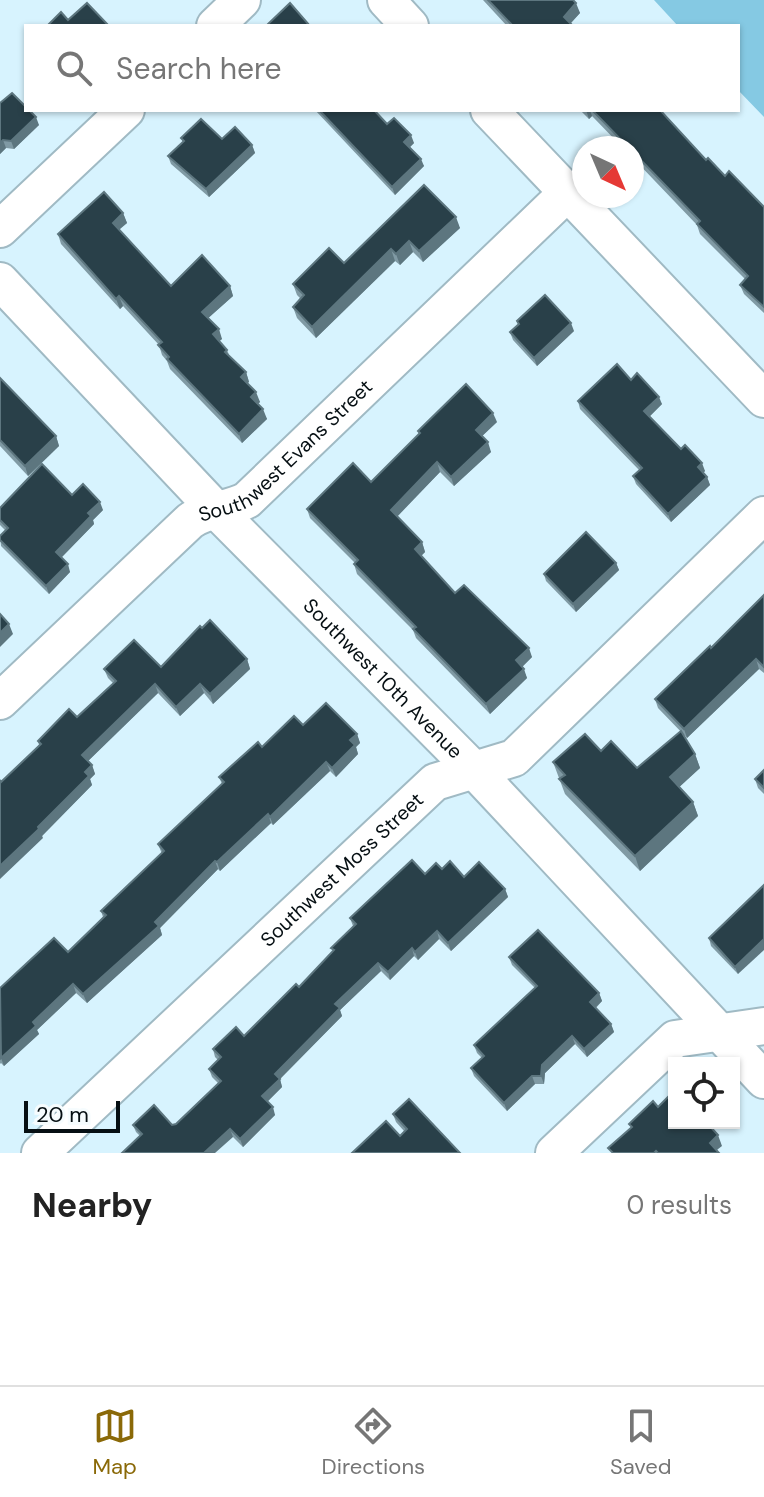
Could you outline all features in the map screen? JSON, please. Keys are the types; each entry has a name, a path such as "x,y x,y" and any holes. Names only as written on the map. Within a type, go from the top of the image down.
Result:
{"street":[{"path":"217,24 242,0"},
{"path":"386,0 408,24"},
{"path":"0,229 124,112"},
{"path":"491,112 764,399"},
{"name":"Southwest Evans Street","path":"0,701 190,521 198,515 247,500 567,193"},
{"name":"Southwest 10th Avenue","path":"0,281 217,511 475,771 764,1080"},
{"name":"Southwest Moss Street","path":"40,1153 435,782 514,758 764,515"},
{"path":"554,1153 675,1039 764,1026"}],"shaded area":[{"path":"654,0 764,0 764,117 740,92 740,24 676,24"}],"building":[{"path":"488,0 573,0 576,3 564,17 571,24 511,24"},
{"path":"87,3 107,24 49,24 61,12 68,20"},
{"path":"290,3 308,24 268,24"},
{"path":"12,93 24,105 24,112 31,112 36,117 11,141 3,140 0,143 0,103"},
{"path":"321,112 376,112 387,124 394,118 411,135 404,142 421,159 392,187"},
{"path":"594,112 662,112 706,160 708,158 725,176 729,171 764,207 764,307 740,285 748,276 697,224 700,221 644,163 644,136 617,136"},
{"path":"201,119 222,139 235,127 252,145 206,189 168,156"},
{"path":"424,185 456,217 419,251 409,241 396,254 391,249 312,327 293,307 304,295 293,284 329,248 344,263"},
{"path":"104,192 123,213 113,223 171,286 202,255 230,286 202,312 219,329 213,334 227,350 225,352 246,372 241,377 256,392 251,397 263,409 239,434 167,359 169,357 158,345 162,342 119,296 116,299 58,234"},
{"path":"545,295 571,323 534,358 510,332 519,324 517,321"},
{"path":"617,364 631,380 637,373 659,397 644,411 681,449 685,445 702,463 698,467 707,477 668,514 633,476 642,468 578,401"},
{"path":"0,378 56,436 25,466 0,440"},
{"path":"466,384 493,413 476,430 488,442 451,477 437,462 391,510 422,542 415,549 455,593 464,585 529,648 516,660 524,669 486,704 354,564 358,560 307,509 353,463 371,482"},
{"path":"42,464 72,495 83,484 100,502 88,513 91,516 56,552 68,564 46,586 0,540 8,528 0,520 0,508"},
{"path":"586,532 616,563 573,604 544,574"},
{"path":"764,595 764,667 756,659 684,729 655,699"},
{"path":"0,614 9,624 0,633"},
{"path":"210,620 247,659 210,694 200,684 176,707 155,684 82,755 92,765 85,772 89,776 0,866 0,780 41,744 38,741 69,709 77,717 116,681 104,669 134,640 161,667 200,626 202,628"},
{"path":"326,703 357,734 350,740 355,745 332,768 326,762 270,817 268,814 215,861 155,922 159,926 83,994 73,984 33,1022 36,1026 1,1058 0,988 54,938 68,952 106,915 101,911 164,851 158,844 224,782 219,777 258,742 262,747 294,716 303,725"},
{"path":"681,731 695,754 670,777 693,802 635,856 559,779 565,775 553,762 585,734 601,751 611,741 637,768"},
{"path":"764,770 764,788 755,779"},
{"path":"412,860 425,874 436,863 442,869 450,861 464,877 479,862 505,889 448,943 437,931 415,952 412,948 388,972 378,963 335,1004 340,1008 275,1074 280,1079 262,1096 273,1107 240,1139 230,1129 204,1153 122,1153 142,1134 133,1125 154,1105 172,1125 176,1124 221,1081 209,1069 221,1057 213,1049 236,1027 244,1036 296,984 299,987 334,950 331,948 356,924 350,918"},
{"path":"764,885 764,939 735,967 709,938"},
{"path":"538,930 599,993 590,1002 611,1024 584,1049 572,1036 542,1065 541,1076 532,1076 504,1103 471,1068 484,1056 474,1045 537,986 509,957"},
{"path":"668,1097 668,1129 712,1129 718,1135 710,1143 719,1153 613,1153 608,1148 632,1127 629,1124 653,1101 658,1107"},
{"path":"409,1099 460,1153 352,1153 386,1121 400,1136 407,1129 393,1114"}]}
